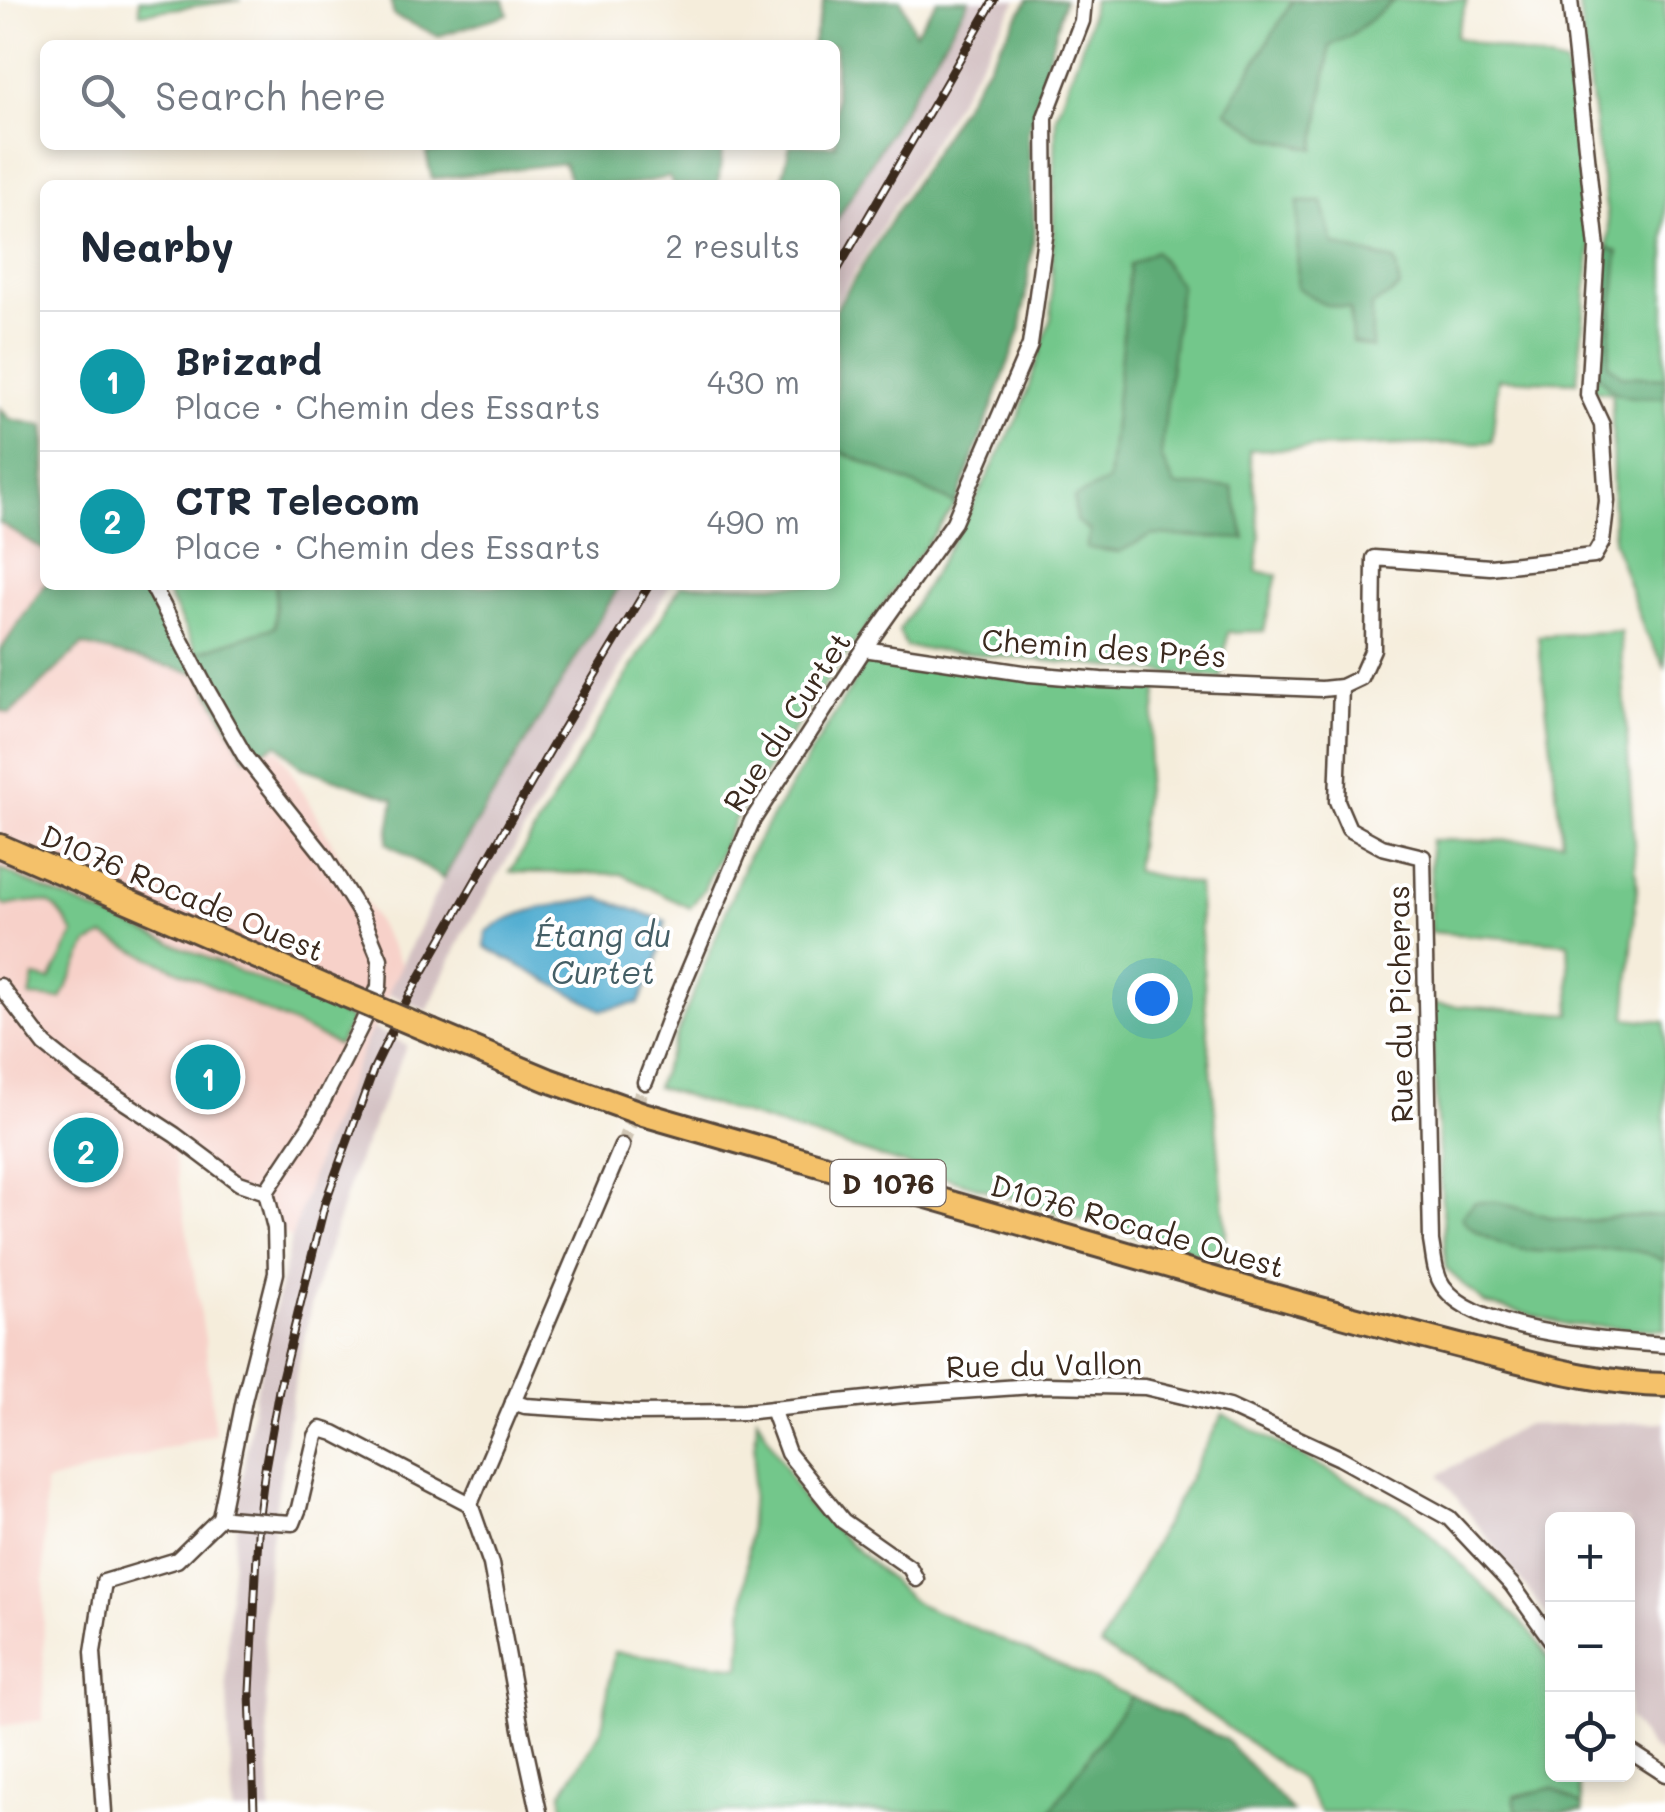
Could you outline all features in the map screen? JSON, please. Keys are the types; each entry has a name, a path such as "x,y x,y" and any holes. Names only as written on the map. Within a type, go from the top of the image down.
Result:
{"main road":[{"name":"D1076 Rocade Ouest","path":"0,846 548,1080 643,1114 1350,1318 1613,1382 1665,1384"},
{"name":"D 1076","path":"1350,1318 1447,1353 1564,1387 1665,1400"}],"street":[{"name":"Rue du Curtet","path":"645,1082 752,821 864,649 954,522 1030,344 1046,230 1045,117 1082,21 1084,0"},
{"path":"1341,687 1360,678 1373,649 1374,558 1490,567 1594,556 1602,542 1607,500 1602,426 1588,395 1598,248 1570,0"},
{"path":"104,1812 92,1652 104,1582 177,1560 224,1518 244,1400 276,1273 275,1228 266,1192 310,1126 379,986 380,959 362,916 325,856 246,758 155,590"},
{"name":"Chemin des Prés","path":"864,649 1030,674 1102,680 1341,687"},
{"name":"Rue du Picheras","path":"1341,687 1338,800 1350,829 1382,847 1424,857 1431,1242 1442,1284 1466,1306 1523,1326 1593,1339 1665,1345"},
{"path":"0,986 45,1045 80,1073 239,1183 266,1192"},
{"path":"539,1812 491,1564 470,1504 622,1146"},
{"name":"Rue du Vallon","path":"513,1402 633,1413 744,1412 1046,1385 1146,1387 1229,1407 1340,1458 1449,1518 1512,1586 1545,1631"},
{"path":"772,1409 788,1453 844,1521 910,1568 916,1580"},
{"path":"224,1518 293,1522 321,1429 470,1504"},
{"path":"1635,1755 1665,1774"}],"shaded area":[{"path":"964,0 1017,0 840,298 840,211"},
{"path":"0,519 40,542 40,590 54,590 203,671 255,747 279,750 402,965 323,1142 291,1239 235,1189 174,1154 205,1339 215,1434 45,1483 43,1720 0,1726"},
{"path":"617,590 667,590 463,934 427,1011 388,993 443,879"},
{"path":"372,1028 407,1045 353,1172 312,1301 295,1380 268,1558 264,1634 271,1812 233,1812 226,1676 230,1588 254,1399 291,1239 323,1142"},
{"path":"1665,1422 1665,1757 1652,1749 1635,1726 1635,1512 1545,1512 1545,1612 1439,1475 1524,1425"}],"green space":[{"path":"139,0 242,0 140,13"},
{"path":"390,0 504,0 508,14 439,36 394,16"},
{"path":"824,0 901,0 915,33 937,0 969,0 840,215 840,180 782,180 789,150 840,150 840,40 813,40"},
{"path":"1028,0 1064,0 1028,133 1035,230 1021,329 956,504 840,451 840,302"},
{"path":"1093,0 1467,0 1455,37 1565,65 1594,215 1577,382 1498,379 1492,442 1249,450 1260,536 1256,571 1277,575 1264,631 1228,632 1221,678 906,647 899,631 966,518 1020,413 1051,318 1056,116 1087,32"},
{"path":"1293,0 1395,0 1351,35 1330,46 1315,149 1267,138 1226,111"},
{"path":"1578,0 1665,0 1665,667 1644,630 1613,540 1612,393 1593,390 1609,231"},
{"path":"722,150 719,180 569,180 564,163 432,179 426,153"},
{"path":"1298,202 1322,202 1334,245 1395,261 1400,288 1372,306 1372,348 1352,342 1350,309 1323,304 1297,287"},
{"path":"1607,247 1618,252 1608,364 1622,376 1665,378 1665,398 1617,393 1595,370"},
{"path":"1155,251 1180,285 1161,456 1175,486 1232,487 1245,539 1152,535 1119,552 1086,548 1090,531 1076,521 1074,498 1108,481 1130,265"},
{"path":"0,408 10,419 40,425 40,548 0,523"},
{"path":"840,451 956,504 816,697 735,819 704,889 690,908 621,874 510,872 678,590 840,590"},
{"path":"41,590 152,590 189,655 275,627 276,590 617,590 443,879 387,843 394,799 300,767 278,744 246,758 199,674 82,645 10,714 0,710 0,651"},
{"path":"167,590 276,590 275,627 197,652"},
{"path":"1620,631 1637,890 1626,1018 1665,1022 1665,1330 1569,1325 1484,1303 1446,1269 1430,1004 1571,1014 1568,943 1430,932 1431,840 1562,841 1538,636"},
{"path":"867,661 1158,686 1135,871 1198,885 1226,1233 1219,1260 656,1087 747,858"},
{"path":"0,869 352,1019 338,1045 104,936 88,944 61,999 30,997 34,977 50,980 74,934 48,903 6,906 0,901"},
{"path":"1475,1202 1498,1202 1582,1222 1665,1215 1665,1262 1646,1253 1625,1250 1559,1252 1514,1248 1492,1240 1464,1221 1461,1217"},
{"path":"1223,1414 1410,1514 1531,1632 1545,1653 1545,1782 1580,1782 1582,1806 1552,1788 1514,1796 1517,1812 1320,1812 1300,1779 1210,1715 1100,1646"},
{"path":"757,1417 805,1503 914,1602 1131,1696 1050,1812 563,1812 562,1792 602,1729 614,1652 740,1667"},
{"path":"1131,1696 1225,1739 1293,1812 1050,1812"},
{"path":"1552,1788 1582,1806 1583,1812 1517,1812 1514,1797"}],"water":[{"name":"Étang du Curtet","path":"600,898 666,921 656,965 639,1003 602,1010 485,947 486,932 512,917"}],"tunnel":[{"path":"622,1146 645,1082"}],"railway":[{"path":"840,265 994,0"},
{"path":"254,1812 250,1692 259,1515 279,1390 325,1203 374,1068 409,996 646,590"}],"place":[{"name":"Brizard","path":"208,1077"},
{"name":"CTR Telecom","path":"86,1150"}]}
